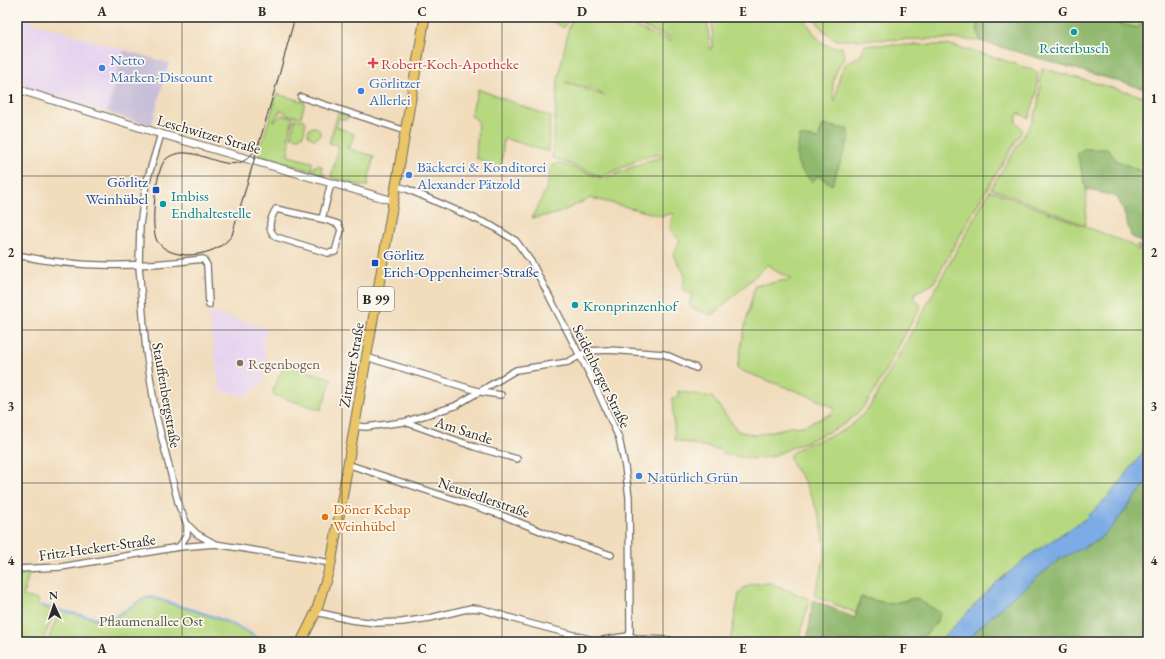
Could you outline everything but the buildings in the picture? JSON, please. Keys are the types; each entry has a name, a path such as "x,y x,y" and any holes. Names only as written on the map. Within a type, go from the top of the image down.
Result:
{"main road":[{"name":"Zittauer Straße","path":"300,642 316,612 331,563 425,17"}],"street":[{"name":"Leschwitzer Straße","path":"17,89 161,134 394,201"},
{"path":"301,97 406,131"},
{"name":"Stauffenbergstraße","path":"161,134 146,184 140,225 139,266 143,319 156,415 174,488 187,524"},
{"path":"322,219 331,183"},
{"name":"Seidenberger Straße","path":"396,186 407,189 492,226 516,242 532,263 619,438 629,498 630,631 628,642"},
{"path":"276,209 322,219 338,224 341,230 335,252 328,253 276,237 270,232 269,228 276,209"},
{"path":"17,255 73,264 139,266 203,259 207,265 209,305"},
{"name":"Am Sande","path":"354,426 366,427 404,422 455,406 481,392 506,374 516,370 568,362 588,352 609,350 664,354 696,368"},
{"path":"366,357 481,392 501,395"},
{"name":"Am Sande","path":"404,422 475,447 517,459"},
{"name":"Neusiedlerstraße","path":"347,464 504,516 548,534 612,555"},
{"path":"179,547 187,535 187,524"},
{"name":"Fritz-Heckert-Straße","path":"187,524 197,534 215,544"},
{"name":"Fritz-Heckert-Straße","path":"17,569 61,567 179,547 215,544 331,563"},
{"path":"316,612 352,620 376,623 402,622 430,618 471,608 482,609 524,622 597,641 628,636 640,639 669,640"}],"shaded area":[{"path":"17,18 169,63 152,126 17,84"},
{"path":"124,50 169,63 151,126 107,112"},
{"name":"Regenbogen","path":"208,312 267,328 261,349 266,351 263,385 260,384 248,396 220,391"}],"green space":[{"path":"545,17 568,17 564,28"},
{"path":"573,17 610,17 671,41 671,38 619,17 707,17 710,50 713,46 712,17 803,17 814,34 823,43 828,46 842,47 845,57 838,68 833,84 835,102 840,74 843,68 847,63 860,57 865,45 950,45 1000,59 1038,72 1036,95 1029,118 1018,113 1016,122 1023,130 976,207 933,284 916,292 913,298 921,305 877,388 858,413 838,428 770,457 752,459 724,454 720,450 675,440 672,398 678,397 678,391 712,397 738,431 755,435 790,427 804,426 831,414 835,408 809,396 737,369 755,285 791,280 791,278 779,273 768,264 721,308 711,315 692,308 689,302 693,295 682,289 685,275 673,255 680,240 673,234 670,228 674,213 662,216 591,198 556,214 532,218 547,187 551,166 559,163 604,179 647,161 663,157 662,154 644,157 602,177 552,157 558,80 569,27","holes":["565,82 594,89 605,96"]},
{"path":"813,17 975,17 980,41 955,39 836,40 824,31"},
{"path":"975,17 1089,17 1138,28 1148,17 1148,90 980,41"},
{"path":"1089,17 1148,17 1138,28"},
{"path":"1042,68 1148,98 1148,174 1117,161 1107,149 1079,165 1086,186 1087,202 1085,225 991,188 1031,124 1038,105"},
{"path":"478,89 551,117 548,152 504,138 501,168 476,158 478,121 471,115"},
{"path":"277,94 305,102 301,117 288,115 281,110 273,122 282,115 293,118 288,139 290,140 288,156 312,162 312,171 258,156"},
{"path":"338,113 348,116 346,120 339,118 337,127 354,134 350,147 346,146 346,148 374,156 367,187 366,185 362,186 331,177 339,146 329,143"},
{"path":"295,119 304,120 306,123 303,135 299,138 291,137"},
{"path":"823,125 847,129 850,136 832,185 818,176 812,182 802,171 797,161 800,136 818,139"},
{"path":"312,127 316,127 320,133 316,139 312,139 308,135 308,131"},
{"path":"1084,149 1108,149 1117,161 1148,174 1148,247 1131,236 1123,209 1117,197 1086,189 1077,153"},
{"path":"315,166 322,166 322,173 326,175 325,176 314,173"},
{"path":"990,190 1120,240 1138,250 1140,250 1136,245 1148,248 1148,446 1110,495 1085,519 1030,555 995,584 939,642 919,642 934,626 915,598 890,604 861,597 856,613 814,595 824,559 824,539 820,519 812,499 804,481 791,463 790,455 800,448 844,430 856,421 870,406"},
{"path":"292,366 332,379 321,410 274,395 273,390 283,368"},
{"path":"1148,481 1148,642 968,642 976,631 1009,600 1060,559 1112,527"},
{"path":"29,573 23,596 39,600 37,606 55,611 42,642 17,642 17,574"},
{"path":"771,583 809,599 799,642 730,642 739,594 744,588 752,584"},
{"path":"861,597 890,604 915,598 941,613 934,626 919,642 807,642 813,600 855,618"},
{"name":"Pflaumenallee Ost","path":"145,598 153,598 195,611 238,628 263,642 47,642 60,610 105,622"}],"water":[{"path":"1148,446 1148,481 1112,527 1098,540 1060,559 1009,600 976,631 968,642 939,642 995,584 1030,555 1085,519 1110,495"}],"waterway":[{"path":"41,605 99,618 108,618 119,615 137,602 152,597 225,621 239,627 262,642"}],"tram line":[{"path":"259,142 250,156 239,163 216,161 190,153 178,153 166,159 162,165 156,186 154,212 155,234 157,241 166,250 186,255 199,254 218,247 232,235 280,72 295,17"}],"place":[{"name":"Reiterbusch","path":"1074,32"},
{"name":"Robert-Koch-Apotheke","path":"373,63"},
{"name":"Netto Marken-Discount","path":"102,68"},
{"name":"Görlitzer Allerlei","path":"361,91"},
{"name":"Bäckerei & Konditorei Alexander Pätzold","path":"409,175"},
{"name":"Görlitz Weinhübel","path":"156,190"},
{"name":"Imbiss Endhaltestelle","path":"163,204"},
{"name":"Görlitz Erich-Oppenheimer-Straße","path":"375,263"},
{"name":"Kronprinzenhof","path":"575,305"},
{"name":"Regenbogen","path":"240,363"},
{"name":"Natürlich Grün","path":"639,476"},
{"name":"Döner Kebap Weinhübel","path":"325,517"}]}
